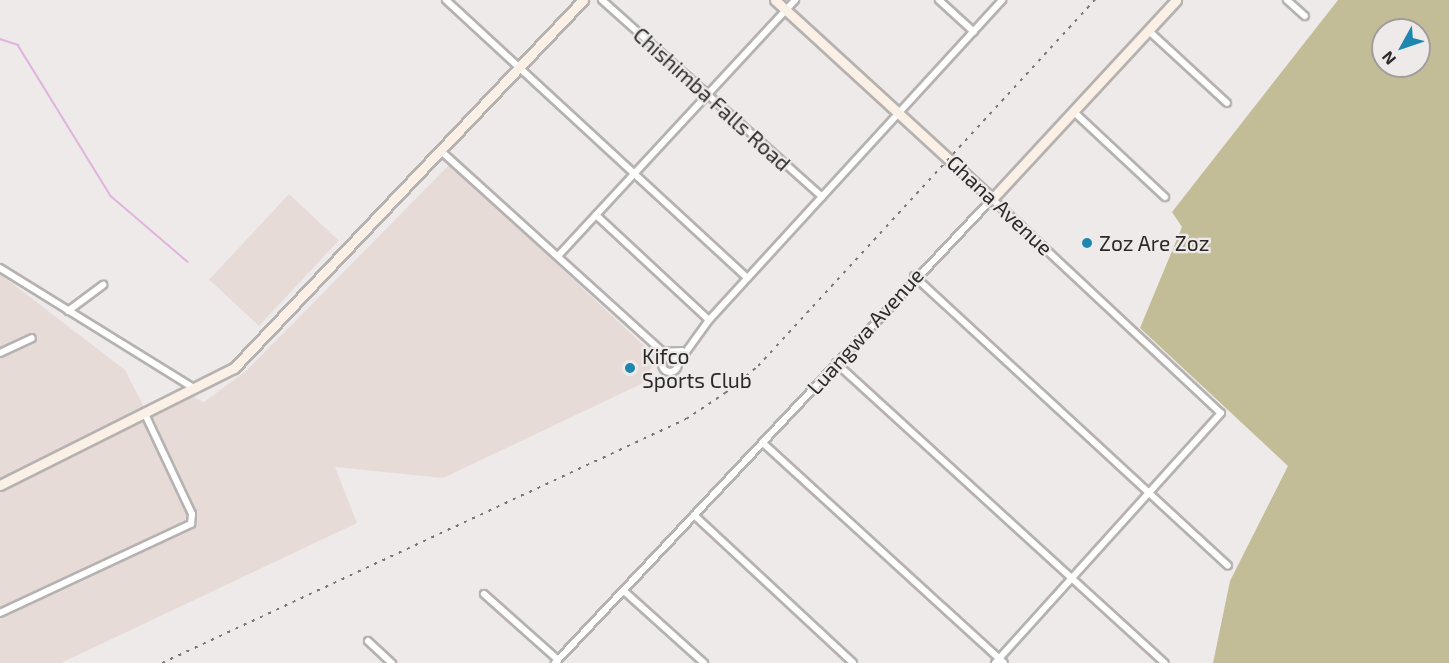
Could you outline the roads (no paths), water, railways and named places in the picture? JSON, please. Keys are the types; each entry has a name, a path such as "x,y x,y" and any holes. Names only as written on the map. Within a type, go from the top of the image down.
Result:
{"main road":[{"path":"0,485 197,390 252,352 583,0"},
{"name":"Ghana Avenue","path":"775,0 992,199"},
{"name":"Luangwa Avenue","path":"992,199 1176,0"}],"street":[{"path":"446,0 747,278"},
{"name":"Chishimba Falls Road","path":"602,0 822,197"},
{"path":"558,256 795,0"},
{"path":"939,0 974,32"},
{"path":"665,357 679,352 1002,0"},
{"path":"1287,0 1305,16"},
{"path":"1149,31 1227,103"},
{"path":"1073,111 1165,197"},
{"path":"441,150 665,357 678,363"},
{"name":"Luangwa Avenue","path":"557,662 837,363 914,276 992,199"},
{"name":"Ghana Avenue","path":"992,199 1221,413 1151,494"},
{"path":"596,215 709,320"},
{"path":"0,268 197,390"},
{"path":"914,276 1228,566"},
{"path":"68,311 103,285"},
{"path":"0,353 32,338"},
{"path":"665,357 669,372 678,363 679,352"},
{"path":"837,363 1164,663"},
{"path":"0,613 191,524 192,514 145,414"},
{"path":"763,443 1000,662 1151,494"},
{"path":"694,515 853,663"},
{"path":"624,591 705,663"},
{"path":"484,594 557,662"},
{"path":"368,641 393,663"}],"waterway":[{"path":"0,39 18,45 111,196 188,262"}],"railway":[{"path":"162,663 686,419 725,393 758,366 1095,0"}],"place":[{"name":"Zoz Are Zoz","path":"1087,243"},
{"name":"Kifco Sports Club","path":"630,368"}]}
